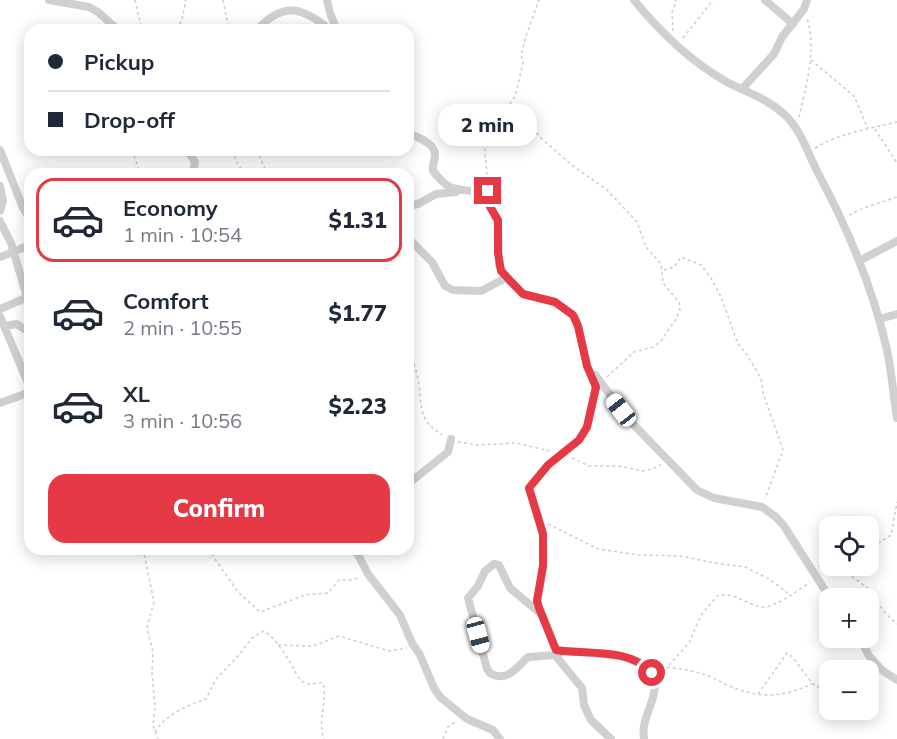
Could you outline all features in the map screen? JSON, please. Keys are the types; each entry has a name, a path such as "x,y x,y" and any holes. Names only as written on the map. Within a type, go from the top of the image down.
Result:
{"street":[{"path":"49,0 89,7 111,24"},
{"path":"327,0 334,24"},
{"path":"634,0 670,41 724,80 756,95 782,112 796,128 861,261 894,374 897,418"},
{"path":"765,0 793,24"},
{"path":"741,89 768,61 804,9 807,0"},
{"path":"262,24 279,13 293,9 301,10 323,24"},
{"path":"414,136 424,140 432,147 435,156 432,169 441,181 451,189 481,192 488,202 498,220 499,266 506,278 523,294 555,302 573,315 578,326 587,366 596,387 591,415 579,440 542,472 529,488 543,534 543,566 537,601 554,647 582,688 584,705 591,720 611,739"},
{"path":"0,150 24,210"},
{"path":"0,186 3,201 0,211"},
{"path":"414,205 436,195 464,190"},
{"path":"488,191 488,202"},
{"path":"0,221 8,233 24,283"},
{"path":"861,261 897,241"},
{"path":"414,244 432,262 445,286 453,290 481,291 506,278"},
{"path":"0,257 24,248"},
{"path":"0,309 24,298"},
{"path":"879,320 897,314"},
{"path":"0,316 24,374"},
{"path":"4,326 16,324 24,328"},
{"path":"587,366 631,422 697,490 714,498 762,507 776,517 823,588"},
{"path":"0,403 24,394"},
{"path":"414,479 448,452 451,439"},
{"path":"358,555 367,572 395,606 440,697 467,719 493,730 500,739"},
{"path":"542,615 510,588 499,565 494,564 484,571 478,586 468,598 487,669 491,674 504,677 512,673 530,656 559,653 622,656 636,659 654,676 655,684 644,726 644,739"},
{"path":"865,648 883,671 897,680"}],"path":[{"path":"135,0 141,24"},
{"path":"180,24 186,0"},
{"path":"223,0 228,24"},
{"path":"495,124 515,97 523,63 521,55 523,45 539,0"},
{"path":"670,41 673,32 672,13 676,0"},
{"path":"679,48 683,37 713,0"},
{"path":"796,128 808,80 810,59 809,29 804,9"},
{"path":"810,59 854,96 868,129"},
{"path":"488,191 488,166 483,144 485,128 523,117 542,139 573,166 606,189 637,222 645,247 658,258 663,270 663,283 679,302 680,310 657,345 634,352 612,374 600,381"},
{"path":"809,151 832,139 897,122"},
{"path":"874,128 897,163"},
{"path":"840,220 854,212 897,197"},
{"path":"663,270 674,267 681,256 700,265 711,278 721,297 738,344 761,379 763,393 783,450 762,507"},
{"path":"414,368 419,384 421,411 426,421 434,429 451,439 465,444 516,443 563,453 589,466 618,466 642,471 671,462"},
{"path":"879,543 891,535 897,502"},
{"path":"539,519 598,549 639,555 681,556 752,569 780,585 790,595"},
{"path":"144,555 154,602 147,627 153,652 155,732 158,739"},
{"path":"212,555 238,592 261,613 284,601 305,595 328,593 339,580 354,579 367,572"},
{"path":"805,562 819,566"},
{"path":"851,576 868,588 885,613 897,624"},
{"path":"667,667 689,642 701,615 717,596 728,595 763,607 790,595 816,578"},
{"path":"155,732 160,724 170,716 191,704 206,699 213,682 258,633 266,631 288,659 297,677 312,685 324,683 321,727 324,739"},
{"path":"277,645 313,646 339,636 393,651 404,650 412,644"},
{"path":"757,695 787,653 793,655 812,684 819,688"},
{"path":"858,660 869,656"},
{"path":"642,664 708,675 747,693 757,695 789,693 812,684"},
{"path":"443,739 452,723 467,719"}],"route":[{"path":"488,191 489,205 498,220 498,253 501,271 523,294 551,300 573,315 577,321 582,351 596,387 587,427 579,440 548,465 529,488 543,534 543,566 537,601 539,608 556,650 590,652 636,659 652,673"}]}
